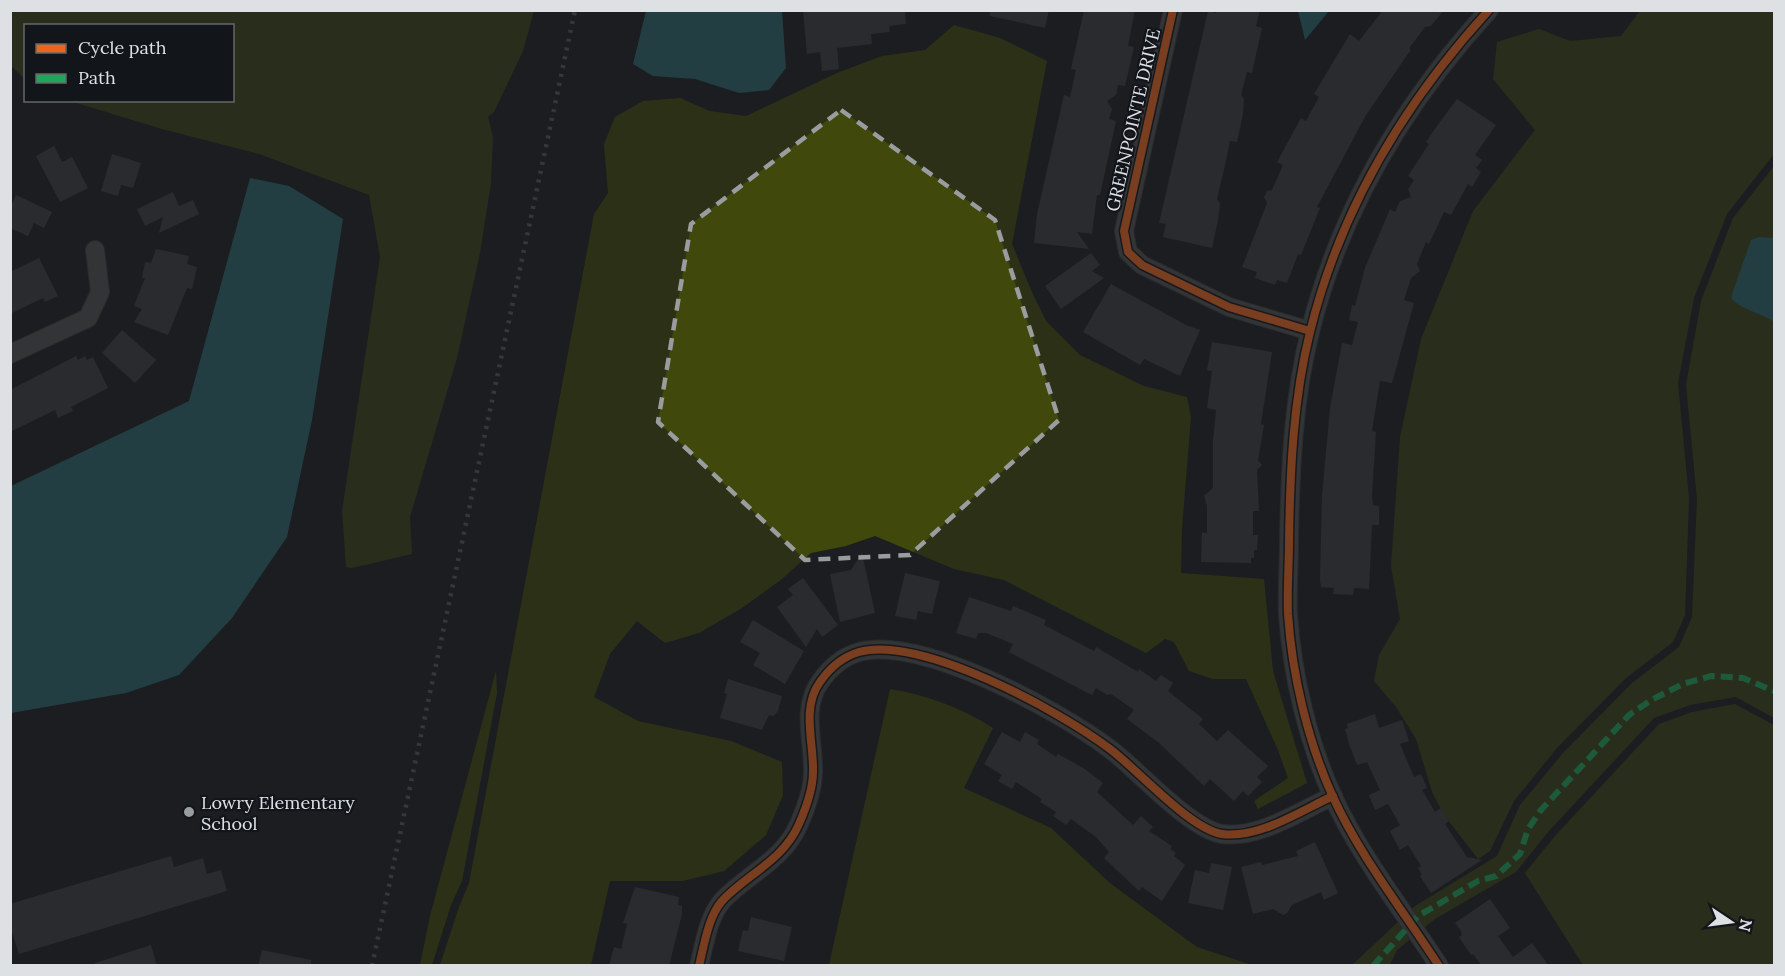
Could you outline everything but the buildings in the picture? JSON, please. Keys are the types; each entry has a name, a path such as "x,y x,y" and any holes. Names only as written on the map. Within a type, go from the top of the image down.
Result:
{"street":[{"name":"GREENPOINTE DRIVE","path":"1173,10 1124,231 1128,252 1142,265 1184,288 1229,307 1310,331"},
{"path":"1440,966 1374,872 1333,796 1312,739 1296,676 1288,614 1289,495 1300,382 1310,331 1331,264 1368,178 1403,118 1443,61 1489,10"},
{"path":"10,354 88,318 100,292 95,250"},
{"path":"699,966 713,917 721,902 767,867 796,832 811,791 813,771 811,704 818,684 845,658 860,652 882,650 942,662 1046,707 1110,749 1189,819 1205,829 1221,834 1251,832 1333,796"}],"highlighted area":[{"path":"841,110 995,220 1059,420 910,555 805,560 658,422 691,224"}],"green space":[{"path":"10,11 534,11 523,51 494,112 488,117 493,137 491,183 480,253 457,358 410,517 412,554 352,568 346,567 342,511 380,257 369,195 259,154 162,129 73,102 234,102 234,24 24,24 24,78 11,66"},
{"path":"1640,11 1774,11 1774,154 1727,214 1694,298 1678,383 1689,499 1685,615 1673,642 1626,678 1557,748 1514,801 1490,851 1478,859 1444,815 1432,792 1416,739 1396,707 1374,681 1379,655 1400,619 1391,566 1400,437 1421,339 1473,211 1535,130 1493,79 1497,42 1539,29 1570,41 1621,36"},
{"path":"954,25 1000,38 1047,61 1012,244 1046,321 1080,355 1144,386 1187,397 1191,417 1182,528 1181,573 1264,579 1273,671 1307,783 1258,809 1254,801 1288,778 1246,679 1213,679 1189,671 1174,642 1165,639 1146,653 1004,580 954,569 875,536 846,546 811,553 782,579 742,608 699,633 665,643 637,621 610,654 594,697 638,721 731,741 782,762 783,795 766,835 724,871 683,881 610,881 591,965 440,965 469,883 594,214 608,193 604,144 615,117 643,101 680,98 710,111 746,116 837,73 882,56 925,50"},
{"path":"1774,166 1774,718 1736,697 1690,705 1654,718 1548,832 1516,872 1435,919 1397,950 1390,965 1351,966 1415,906 1497,856 1520,805 1563,753 1632,683 1679,647 1692,617 1697,499 1686,385 1701,301 1733,218"},
{"path":"496,671 497,693 462,881 451,905 432,965 420,965 430,916"},
{"path":"890,689 944,703 993,728 964,788 1051,828 1111,884 1197,947 1252,965 829,965"},
{"path":"1735,704 1774,725 1774,965 1583,965 1525,873 1555,836 1659,724 1692,712"}],"water":[{"path":"1298,10 1329,11 1305,40"},
{"path":"646,11 782,11 786,68 769,90 739,93 695,79 653,76 633,64"},
{"path":"250,178 289,186 343,219 312,420 287,537 232,618 179,675 126,693 11,713 11,486 189,401"},
{"path":"1759,237 1774,238 1774,322 1744,308 1731,297 1751,240"}],"railway":[{"path":"372,966 575,10"}],"marked path":[{"path":"1373,966 1418,916 1478,881 1496,876 1520,854 1528,829 1541,810 1629,715 1653,699 1683,684 1711,676 1743,678 1774,691"}],"cycle path":[{"path":"1173,10 1124,231 1128,252 1142,265 1229,307 1310,331"},
{"path":"1439,966 1356,841 1333,797 1316,754 1297,684 1290,637 1288,614 1289,515 1296,410 1304,358 1323,287 1339,243 1357,201 1403,121 1429,82 1489,10"},
{"path":"699,966 707,932 717,908 732,891 784,848 799,824 809,799 813,779 810,714 814,692 832,668 847,657 859,652 886,650 917,655 952,665 1025,697 1087,733 1122,758 1164,798 1195,822 1222,834 1236,834 1265,828 1333,796"}],"place":[{"name":"Lowry Elementary School","path":"189,812"}]}
